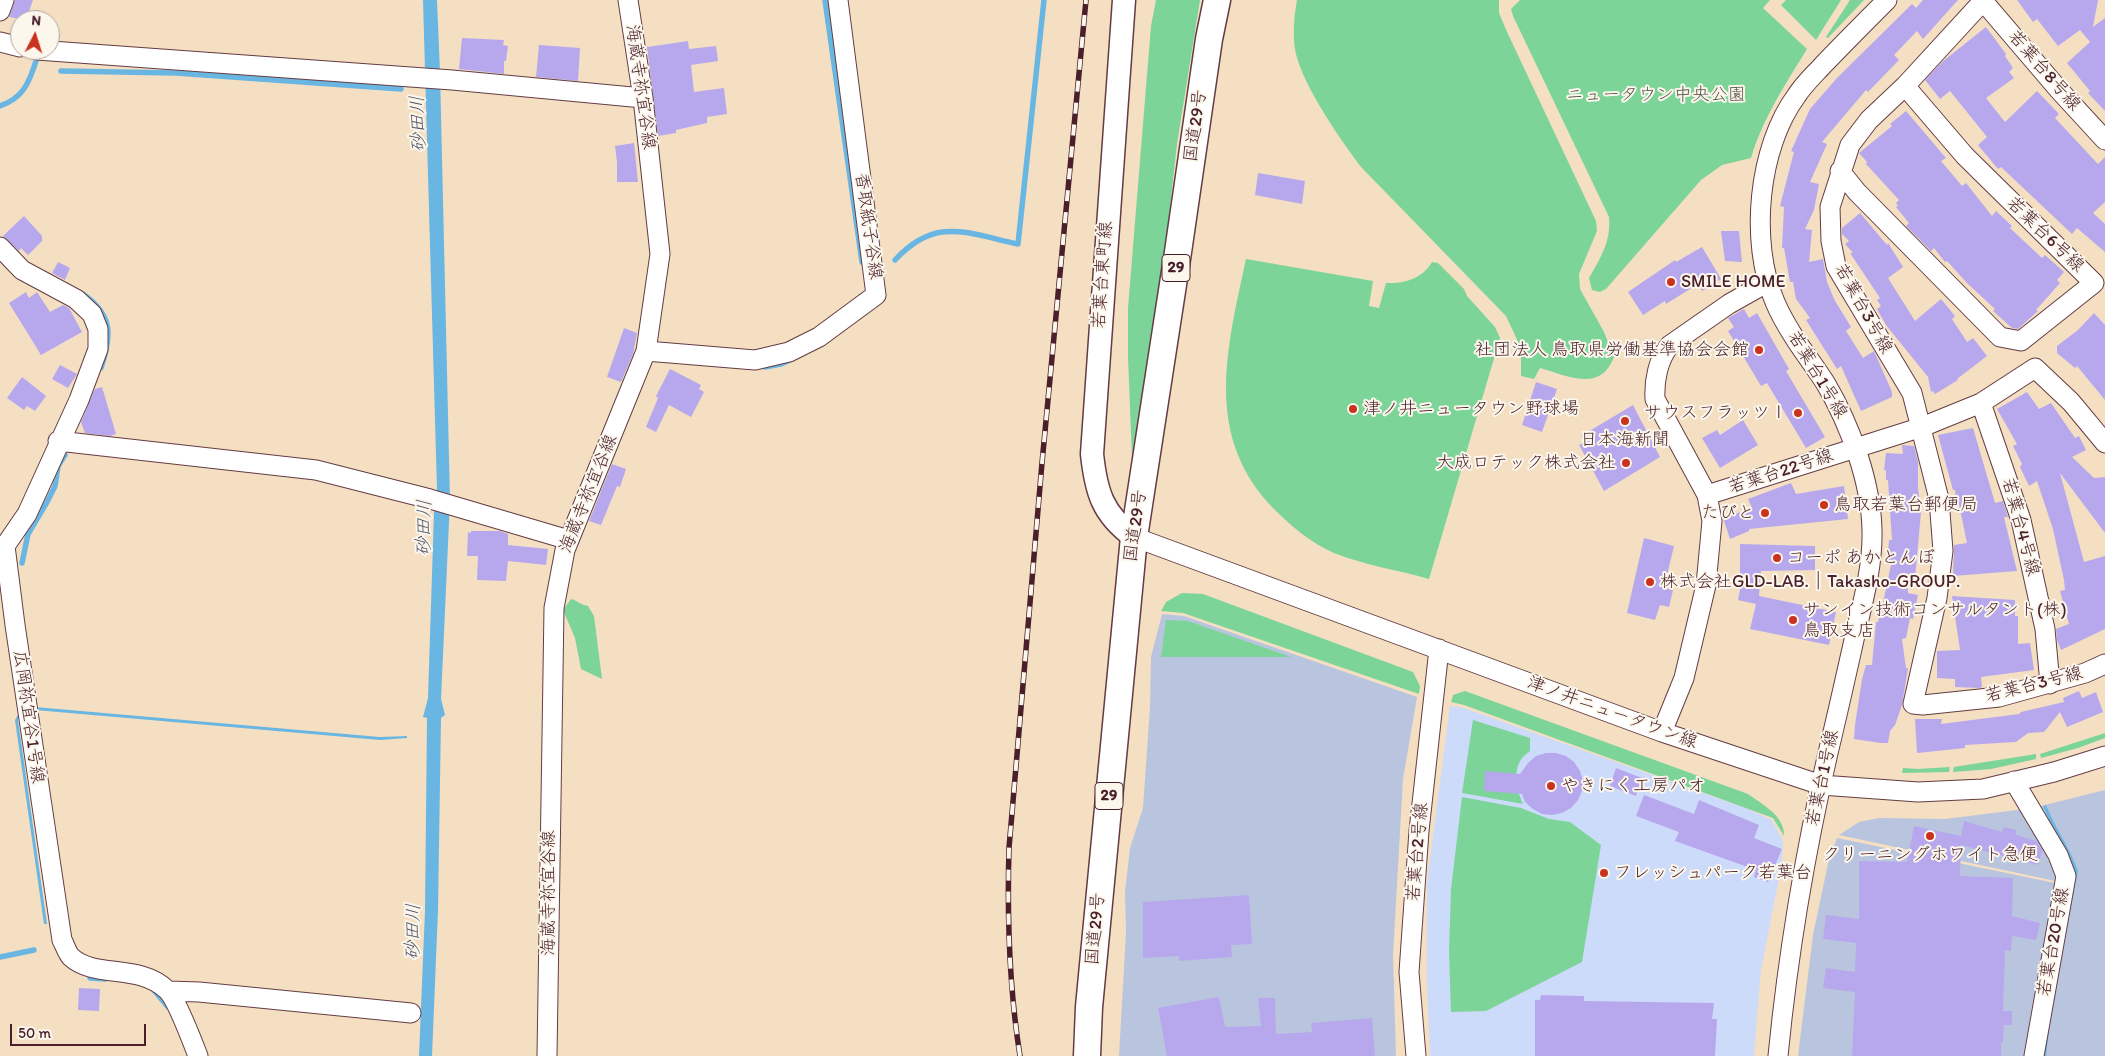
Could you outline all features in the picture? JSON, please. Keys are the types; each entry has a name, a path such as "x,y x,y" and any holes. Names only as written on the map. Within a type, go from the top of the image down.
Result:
{"highway":[{"name":"国道29号","path":"1087,1056 1090,997 1134,537 1180,242 1209,39 1217,0"}],"main road":[{"name":"若葉台東町線","path":"1124,0 1092,454 1095,484 1104,507 1118,526 1134,537"}],"street":[{"name":"海蔵寺祢宜谷線","path":"548,1056 554,608 565,550 646,351 660,254 643,98 628,0"},
{"name":"香取紙子谷線","path":"646,351 755,360 780,354 819,337 876,295 838,0"},
{"name":"若葉台1号線","path":"1778,1056 1795,915 1821,785 1868,579 1872,530 1865,482 1843,417 1826,384 1795,338 1779,310 1768,282 1762,252 1761,215 1764,182 1769,153 1782,121 1798,93 1887,0"},
{"name":"若葉台3号線","path":"1984,0 1905,86 1868,120 1850,145 1840,171 1830,207 1831,241 1836,266 1912,394 1939,499 1943,551 1937,598 1913,704 1923,705 1999,697 2050,684 2085,673 2105,664"},
{"name":"若葉台8号線","path":"1984,0 2105,140"},
{"path":"60,52 444,80 643,98"},
{"name":"若葉台6号線","path":"1840,171 1857,192 2000,337 2021,341 2094,283 1965,156 1905,86"},
{"name":"広岡祢宜谷1号線","path":"0,247 22,270 76,299 92,314 98,330 98,350 79,400 58,441 27,514 5,546 62,940 70,956 87,966 126,971 152,978 169,991"},
{"path":"1662,732 1684,678 1706,584 1712,521 1707,495 1655,399 1654,384 1664,352 1670,345 1729,304 1768,282"},
{"path":"1854,448 1922,427 1981,403 2035,368 2072,402 2105,443"},
{"name":"若葉台4号線","path":"1981,403 2021,520 2045,629 2050,684"},
{"path":"58,441 316,470 430,499 569,540"},
{"name":"若葉台22号線","path":"1707,495 1854,448"},
{"name":"津ノ井ニュータウン線","path":"1134,537 1662,732 1821,785 1918,792 1984,789 2054,772 2105,756"},
{"name":"若葉台2号線","path":"1416,1056 1409,972 1419,831 1439,649"},
{"name":"若葉台20号線","path":"2014,781 2058,855 2066,876 2034,1056"},
{"path":"198,1056 169,991 199,992 410,1013"}],"shaded area":[{"path":"1162,614 1184,616 1417,697 1403,779 1393,955 1396,1056 1119,1056 1126,932 1125,892 1130,848 1143,808 1150,707 1151,657"},
{"name":"フレッシュパーク若葉台","path":"1450,706 1464,708 1748,809 1772,820 1783,841 1782,863 1761,970 1754,1056 1430,1056 1427,985 1427,882"},
{"path":"2105,790 2105,1056 2041,1056 2072,883 2037,807"},
{"path":"2025,809 2050,853 2060,882 1839,835 1859,822 1879,818 1945,819"},
{"path":"1837,838 2060,884 2029,1056 1798,1056 1813,935 1829,859"}],"green space":[{"path":"1156,0 1200,0 1177,144 1162,280 1132,458 1128,308 1151,26"},
{"path":"1297,0 1499,0 1499,13 1508,34 1596,221 1597,231 1579,274 1580,289 1604,332 1614,357 1608,368 1601,375 1583,379 1572,378 1540,368 1534,379 1521,376 1521,348 1506,316 1362,168 1324,113 1307,82 1296,54 1294,27"},
{"name":"ニュータウン中央公園","path":"1520,0 1770,0 1763,8 1807,49 1768,115 1751,158 1722,165 1701,180 1606,289 1600,292 1592,290 1589,278 1607,242 1609,217 1513,16 1511,9"},
{"path":"1786,0 1841,0 1816,40 1781,5"},
{"path":"1850,0 1864,0 1828,38 1826,37"},
{"name":"津ノ井ニュータウン野球場","path":"1246,259 1373,281 1369,306 1379,308 1386,283 1399,283 1412,279 1423,273 1432,262 1438,263 1464,289 1467,296 1495,327 1500,338 1429,579 1357,561 1326,549 1303,535 1289,523 1276,511 1253,483 1237,453 1229,423 1226,391 1232,326"},
{"path":"1182,593 1203,594 1413,672 1420,686 1419,694 1183,613 1161,611 1166,602"},
{"path":"571,599 588,606 594,616 602,679 581,669 575,638 563,610"},
{"path":"1166,620 1188,621 1291,657 1161,657"},
{"path":"1465,691 1748,794 1772,811 1781,822 1784,836 1773,818 1464,705 1451,702 1453,695"},
{"path":"1473,720 1530,738 1530,751 1520,762 1516,775 1518,790 1523,804 1462,793"},
{"path":"2105,733 2105,738 2041,758 2040,754"},
{"path":"2036,754 2036,759 1991,769 1953,772 1954,767"},
{"path":"1950,767 1949,772 1902,773 1903,768"},
{"path":"1462,797 1521,808 1549,819 1570,822 1601,845 1582,962 1486,1011 1451,1012 1449,951 1451,889"}],"water":[{"path":"423,0 437,0 450,500 441,699 445,715 441,718 438,910 432,1056 419,1056 425,910 427,718 423,717 428,698 434,512 437,490"},
{"path":"35,707 380,737 407,736 407,738 380,740 35,710"},
{"path":"20,711 22,714 18,720 47,924 44,924 15,720"},
{"path":"2046,805 2078,871 2054,994 2075,872 2043,806"},
{"path":"2053,1000 2046,1056 2043,1056"}],"building":[{"path":"15,0 33,0 30,10 11,10"},
{"path":"1923,0 1958,0 1923,39 1917,31 1894,55 1899,60 1868,92 1866,90 1822,142 1827,144 1810,182 1819,184 1814,210 1805,229 1812,230 1809,262 1823,259 1827,282 1834,299 1851,327 1846,331 1863,358 1874,351 1892,392 1892,397 1861,411 1841,366 1837,369 1806,320 1810,318 1796,299 1793,282 1790,282 1784,248 1782,248 1784,207 1780,206 1794,152 1791,151 1810,109 1837,78 1912,4 1916,8"},
{"path":"2017,0 2098,0 2093,27 2105,18 2105,111 2088,93 2090,91 2067,63 2090,42 2080,30 2058,46 2037,19 2033,22"},
{"path":"1986,27 2006,54 2005,56 2013,68 2009,72 2014,78 1986,98 2005,122 2037,91 2059,114 2055,118 2098,164 2105,157 2105,202 2093,213 2105,224 2105,252 2077,228 2072,234 2001,167 1998,169 1978,145 1987,137 1950,91 1940,99 1925,80 1942,62"},
{"path":"462,38 504,40 503,45 508,46 506,61 504,61 504,74 459,69"},
{"path":"688,41 689,49 716,46 718,61 691,65 694,92 724,88 727,114 707,117 707,123 676,130 676,133 658,136 647,47"},
{"path":"539,45 580,48 578,81 536,77"},
{"path":"1906,111 1946,158 1941,161 1962,186 1966,183 1992,216 1996,211 2012,226 2010,228 2042,258 2045,255 2064,272 2057,280 2060,283 2036,310 2038,311 2018,329 2012,328 1993,311 1995,309 1947,261 1945,262 1934,248 1931,251 1906,226 1909,223 1896,207 1898,206 1896,203 1899,200 1866,164 1867,162 1859,153 1892,126 1890,124"},
{"path":"634,143 638,182 617,182 615,146"},
{"path":"1258,173 1305,181 1302,204 1255,195"},
{"path":"1860,213 1887,245 1888,243 1903,267 1888,278 1915,321 1941,299 1955,316 1952,319 1967,342 1973,338 1987,356 1958,380 1935,394 1933,391 1931,392 1928,377 1886,325 1877,309 1881,306 1877,300 1880,298 1850,253 1853,253 1845,244 1849,241 1842,234 1842,228"},
{"path":"24,216 42,236 42,241 28,255 21,248 19,251 3,236"},
{"path":"1721,231 1739,231 1742,262 1725,261"},
{"path":"1702,247 1721,279 1702,291 1698,284 1666,304 1665,301 1643,315 1628,292 1675,260 1676,262"},
{"path":"58,262 70,268 65,280 52,273"},
{"path":"26,292 29,298 37,292 50,312 63,305 69,308 82,332 41,355 9,303"},
{"path":"1744,309 1749,318 1757,313 1789,369 1786,371 1825,437 1806,448 1767,383 1761,386 1728,331 1734,327 1728,318"},
{"path":"2094,313 2105,325 2105,400 2077,366 2075,368 2057,353 2057,346 2078,330"},
{"path":"624,328 637,333 633,354 621,382 607,377"},
{"path":"60,365 77,374 68,388 52,379"},
{"path":"670,369 701,385 699,389 704,392 691,417 669,405 656,432 646,427 658,398 656,396"},
{"path":"22,377 46,396 35,411 27,406 24,410 7,398"},
{"path":"1536,382 1557,389 1542,432 1522,425"},
{"path":"102,387 116,434 110,436 85,433 81,422 95,389"},
{"path":"2027,392 2039,409 2051,403 2075,438 2079,436 2086,450 2072,457 2094,478 2105,477 2105,533 2060,473 2084,562 2105,556 2105,629 2061,650 2057,640 2056,629 2069,624 2060,591 2065,590 2064,580 2053,529 2037,481 2029,486 2020,467 2022,464 2013,446 2017,444 1997,409"},
{"path":"1633,405 1660,457 1604,491 1579,445 1585,442 1581,436"},
{"path":"1743,420 1758,445 1720,468 1702,438 1717,430 1720,435"},
{"path":"1973,428 1995,503 2003,501 2008,517 2004,517 2017,571 1953,576 1954,545 1967,543 1958,500 1956,500 1955,490 1953,490 1938,435"},
{"path":"1902,445 1914,446 1918,462 1918,488 1921,512 1915,579 1907,579 1908,593 1918,595 1913,619 1910,618 1906,638 1902,639 1906,668 1908,668 1902,705 1895,725 1890,731 1888,743 1881,743 1854,739 1862,679 1866,665 1872,665 1876,622 1878,622 1883,603 1891,565 1887,565 1889,540 1892,540 1888,480 1886,480 1886,470 1884,470 1886,453 1903,454"},
{"path":"612,464 626,469 620,487 617,486 601,525 589,521"},
{"path":"1791,483 1796,494 1844,486 1848,519 1749,529 1749,531 1730,539 1723,518 1752,508 1748,499"},
{"path":"471,531 500,531 508,534 508,545 548,549 546,565 508,561 506,581 477,580 478,556 467,556 468,532 471,533"},
{"name":"株式会社GLD-LAB.｜Takasho-GROUP.","path":"1644,538 1674,546 1664,588 1673,590 1669,607 1660,605 1655,620 1627,613"},
{"path":"1740,544 1815,546 1815,570 1761,571 1759,596 1836,612 1829,645 1750,629 1756,604 1738,600 1743,574 1740,574"},
{"path":"1952,596 2015,600 2015,616 2018,616 2018,644 2030,643 2034,670 1981,677 1982,687 1979,688 1955,687 1955,679 1937,678 1937,651 1960,650"},
{"path":"2079,691 2082,698 2096,692 2103,712 2067,727 2060,712 2044,732 2028,733 2016,742 1965,745 1965,748 1917,753 1915,719 1942,719 1941,724 2019,714 2064,702 2063,698"},
{"name":"やきにく工房パオ","path":"1546,753 1566,756 1574,762 1580,771 1583,781 1582,791 1578,800 1571,808 1562,813 1542,814 1525,802 1522,794 1484,791 1485,771 1520,774 1536,756"},
{"path":"1616,768 1642,778 1636,796 1610,786"},
{"path":"1644,795 1694,814 1699,800 1759,825 1754,838 1782,849 1768,882 1754,877 1756,870 1675,841 1679,832 1636,816"},
{"path":"1964,821 2002,832 2004,827 2016,830 2016,835 2036,841 2042,850 2038,865 1961,845 1960,876 2013,878 2012,916 2040,923 2036,940 2012,936 2011,951 2005,950 2003,1011 2012,1011 2012,1025 2004,1025 2001,1056 1852,1056 1855,992 1823,988 1826,968 1855,972 1856,943 1823,939 1826,915 1859,919 1859,861 1907,862 1914,826 1961,836"},
{"path":"1249,895 1252,944 1231,945 1232,957 1179,961 1179,956 1143,958 1143,902"},
{"path":"79,988 100,989 99,1011 78,1010"},
{"path":"1541,995 1584,996 1584,1001 1714,1003 1712,1019 1717,1019 1715,1056 1535,1056 1535,1000 1540,1000"},
{"path":"1219,997 1225,1027 1261,1026 1258,998 1275,998 1276,1034 1312,1032 1311,1023 1372,1018 1375,1056 1167,1056 1158,1008"}],"waterway":[{"path":"825,0 862,262"},
{"path":"895,260 910,246 924,237 952,231 1018,244 1044,0"},
{"path":"0,106 8,103 20,94 28,83 36,61"},
{"name":"砂田川","path":"61,71 176,73 401,89"},
{"path":"83,294 100,310 107,326 107,345 101,368"},
{"path":"765,367 790,360"},
{"path":"22,563 28,534 55,486 58,466 65,455"},
{"path":"0,957 34,950"},
{"path":"90,978 105,979"},
{"path":"153,989 168,1007"}],"railway":[{"path":"1020,1056 1013,1004 1010,952 1009,848 1042,463 1086,0"}],"place":[{"name":"SMILE HOME","path":"1671,282"},
{"name":"社団法人 鳥取県労働基準協会会館","path":"1759,350"},
{"name":"津ノ井ニュータウン野球場","path":"1353,409"},
{"name":"サウスフラッツＩ","path":"1798,413"},
{"name":"日本海新聞","path":"1625,421"},
{"name":"大成ロテック株式会社","path":"1626,463"},
{"name":"鳥取若葉台郵便局","path":"1824,505"},
{"name":"たびと","path":"1765,513"},
{"name":"コーポ あかとんぼ","path":"1777,558"},
{"name":"株式会社GLD-LAB.｜Takasho-GROUP.","path":"1650,582"},
{"name":"サンイン技術コンサルタント(株) 鳥取支店","path":"1793,620"},
{"name":"やきにく工房パオ","path":"1551,786"},
{"name":"クリーニングホワイト急便","path":"1930,836"},
{"name":"フレッシュパーク若葉台","path":"1604,873"}]}
